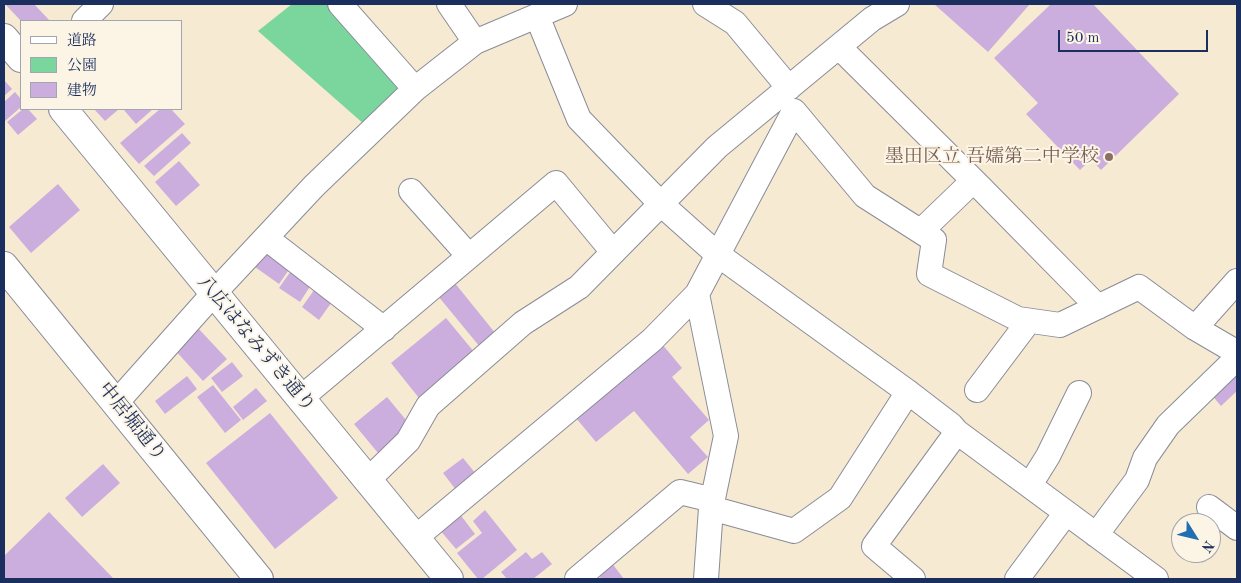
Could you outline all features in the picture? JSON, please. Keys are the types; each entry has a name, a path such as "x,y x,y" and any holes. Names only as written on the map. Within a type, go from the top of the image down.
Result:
{"street":[{"path":"85,20 101,4"},
{"path":"340,4 415,89"},
{"path":"449,4 475,42"},
{"path":"116,403 214,293 314,186 415,89 475,42 565,4"},
{"path":"705,4 735,23 789,88"},
{"path":"368,480 408,441 428,406 523,323 579,287 717,147 872,19 897,4"},
{"path":"537,16 579,119 661,204 717,254 908,392 951,425 957,432 1156,579"},
{"path":"4,38 20,57"},
{"path":"839,47 1098,307"},
{"name":"八広はなみずき通り","path":"64,110 449,579"},
{"path":"415,538 652,340 697,294 794,111 865,196 934,240 929,274 1018,319 1060,325 1139,287 1195,328 1231,349 1237,357 1168,425 1144,458 1137,480 1096,535"},
{"path":"921,231 973,181"},
{"path":"301,398 556,183 613,252"},
{"path":"411,191 469,256"},
{"path":"266,238 384,329"},
{"name":"中居堀通り","path":"5,271 116,403 259,579"},
{"path":"1195,328 1237,281"},
{"path":"697,294 726,436 712,504 706,579"},
{"path":"977,390 1029,321"},
{"path":"577,579 680,492 794,531 840,498 908,392"},
{"path":"1030,486 1048,456 1079,393"},
{"path":"913,579 874,546 957,432"},
{"path":"1209,507 1237,528"},
{"path":"1017,579 1066,513"}],"green space":[{"path":"292,4 327,4 401,90 365,125 258,31"}],"building":[{"path":"5,4 34,4 49,20 20,20"},
{"path":"934,4 1030,4 988,52"},
{"path":"1051,4 1093,4 1179,94 1101,170 1091,159 1080,170 1026,114 1038,103 994,58"},
{"path":"4,80 12,89 4,96"},
{"path":"15,92 20,98 20,108 5,121 4,102"},
{"path":"22,110 29,110 37,119 18,135 7,122"},
{"path":"95,110 118,110 105,121"},
{"path":"124,110 152,110 136,124"},
{"path":"159,110 172,110 185,124 139,164 120,143"},
{"path":"182,133 191,143 154,176 144,166"},
{"path":"179,161 200,185 176,206 155,182"},
{"path":"58,184 80,210 31,253 9,227"},
{"path":"266,251 290,268 279,284 255,267"},
{"path":"293,268 313,282 300,302 279,288"},
{"path":"454,282 496,334 480,347 438,296"},
{"path":"317,286 334,299 319,320 302,307"},
{"path":"446,318 475,353 419,398 391,363"},
{"path":"197,327 227,359 203,381 174,349"},
{"path":"662,344 682,368 672,377 709,420 690,437 708,457 688,474 634,411 596,442 576,418"},
{"path":"232,362 243,376 222,392 211,378"},
{"path":"1237,368 1237,391 1221,406 1210,393"},
{"path":"187,376 197,389 165,414 155,401"},
{"path":"213,385 241,420 225,433 197,397"},
{"path":"256,388 267,401 243,420 233,407"},
{"path":"387,397 411,426 378,453 354,424"},
{"path":"270,413 338,498 275,549 206,463"},
{"path":"463,458 476,474 456,490 443,473"},
{"path":"103,464 120,483 82,517 65,498"},
{"path":"485,510 517,550 482,579 478,579 457,553 482,533 473,521"},
{"path":"49,512 113,578 4,579 4,556"},
{"path":"459,513 475,534 456,549 439,529"},
{"path":"526,552 532,559 542,552 552,564 533,579 507,579 501,572"},
{"path":"611,562 624,579 602,579 597,574"}],"place":[{"name":"墨田区立 吾嬬第二中学校","path":"1109,157"}]}
